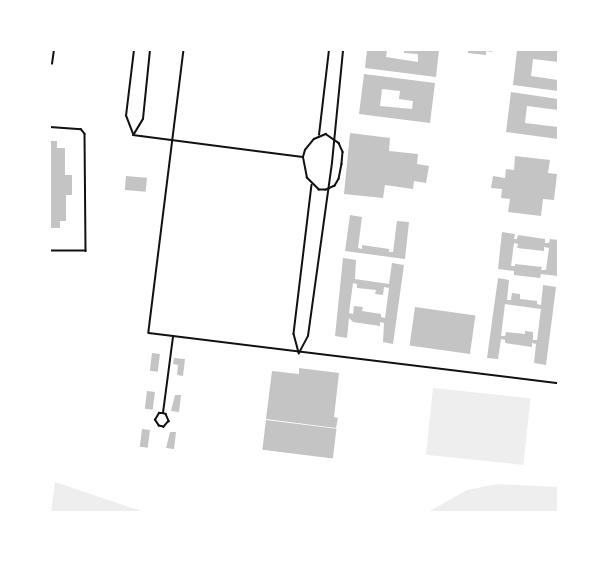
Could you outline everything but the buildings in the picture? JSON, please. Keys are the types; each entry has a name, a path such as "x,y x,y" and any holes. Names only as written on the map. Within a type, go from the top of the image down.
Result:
{"lane":[{"path":"52,64 54,50"},
{"path":"133,135 126,116 134,50"},
{"path":"133,135 143,119 150,50"},
{"path":"184,50 149,333 558,383"},
{"path":"329,50 319,136 305,150 303,157 303,168 312,185 319,190 335,186 339,179 343,152 333,136"},
{"path":"299,353 308,336 326,190 332,163 343,50"},
{"path":"50,127 81,129 86,134 86,251 50,251"},
{"path":"133,135 303,157"},
{"path":"319,136 333,136"},
{"path":"299,353 294,334 312,185"},
{"path":"163,413 173,336"},
{"path":"163,413 166,414 169,422 167,425 159,426 156,416 163,413"}],"shaded area":[{"path":"433,388 530,398 523,465 426,455"},
{"path":"55,482 144,512 51,512"},
{"path":"497,484 558,487 558,512 428,512 467,490"}]}
